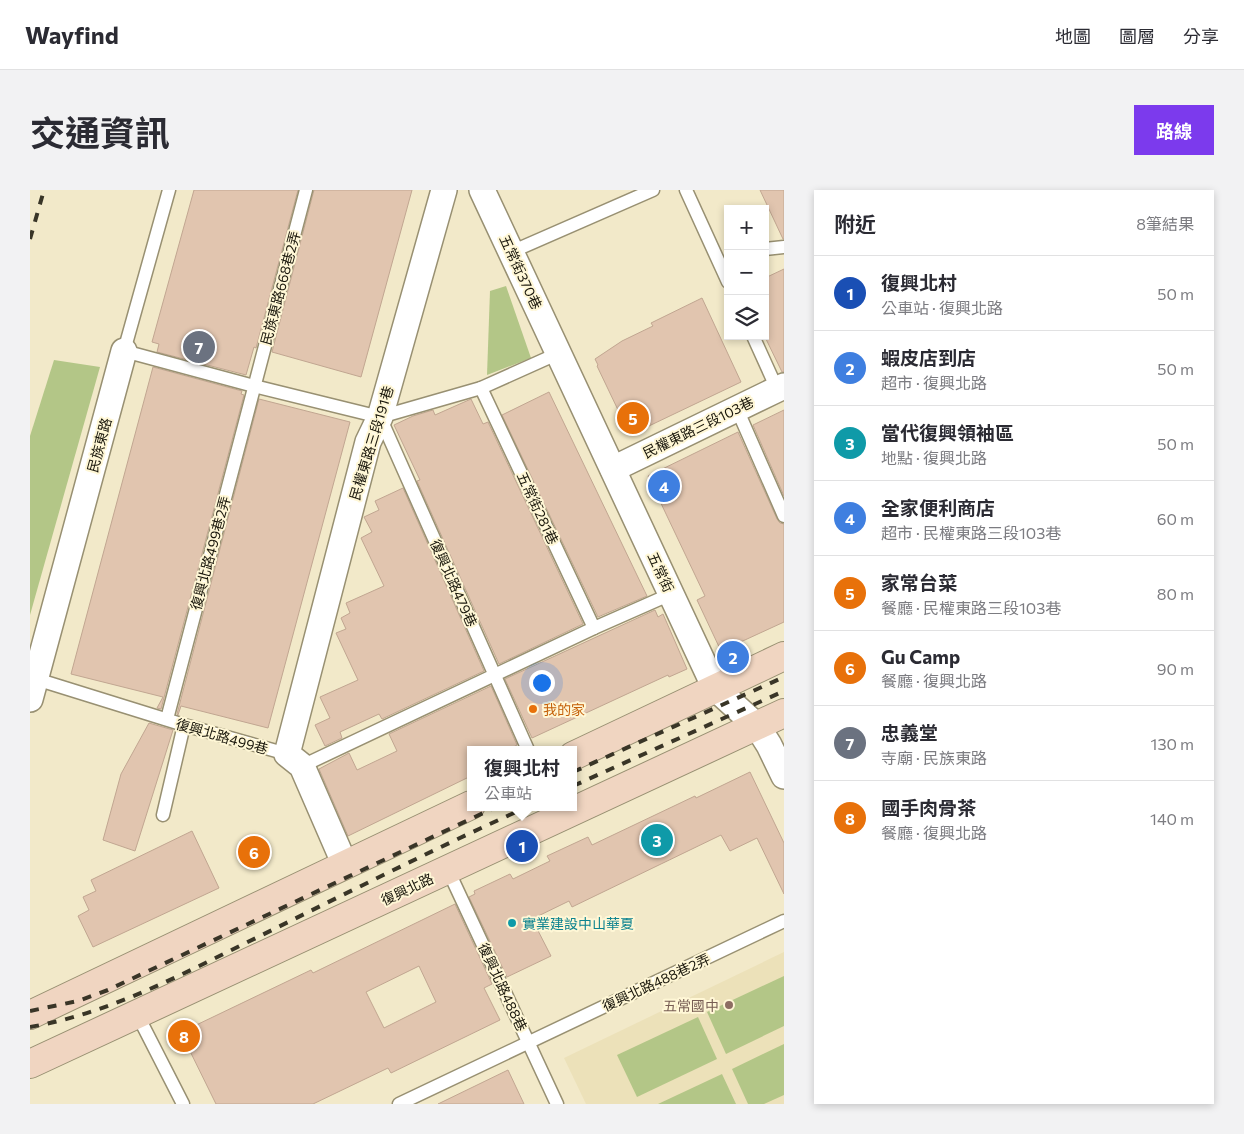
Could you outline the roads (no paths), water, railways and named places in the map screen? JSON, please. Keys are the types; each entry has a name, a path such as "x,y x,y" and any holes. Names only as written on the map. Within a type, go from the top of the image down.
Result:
{"main road":[{"path":"577,754 784,656"},
{"name":"復興北路","path":"577,810 784,714"},
{"path":"30,1015 467,807"},
{"name":"復興北路","path":"30,1064 575,811"}],"street":[{"name":"民權東路三段191巷","path":"294,760 368,442 380,417 444,190"},
{"name":"五常街370巷","path":"482,190 558,353"},
{"name":"民族東路","path":"33,689 124,351"},
{"name":"五常街","path":"558,353 715,688 757,726 769,744 784,776"},
{"name":"民權東路三段103巷","path":"613,469 781,387"},
{"path":"294,760 345,865"}],"lane":[{"name":"民族東路","path":"124,351 169,190"},
{"name":"民族東路668巷2弄","path":"254,386 306,190"},
{"path":"511,252 653,190"},
{"path":"686,190 722,255"},
{"path":"769,249 784,247"},
{"path":"755,340 781,387"},
{"path":"124,351 380,417 481,388 558,353"},
{"name":"復興北路499巷2弄","path":"167,719 254,386"},
{"name":"五常街281巷","path":"481,388 594,628"},
{"path":"737,408 784,516"},
{"name":"復興北路479巷","path":"380,417 526,746"},
{"path":"294,760 494,675 671,594"},
{"name":"復興北路499巷","path":"33,689 167,719 294,760"},
{"path":"163,815 184,725"},
{"name":"復興北路488巷","path":"448,870 557,1104"},
{"name":"復興北路488巷2弄","path":"399,1104 784,921"},
{"path":"138,1014 183,1104"}],"railway":[{"path":"30,239 44,190"},
{"path":"577,770 784,677"},
{"path":"577,784 784,691"},
{"path":"30,1011 78,1001 108,990 488,811"},
{"path":"30,1027 90,1012 147,990 518,811"}],"place":[{"name":"忠義堂","path":"199,347"},
{"name":"家常台菜","path":"633,418"},
{"name":"全家便利商店","path":"664,486"},
{"name":"蝦皮店到店","path":"733,657"},
{"name":"我的家","path":"533,709"},
{"name":"當代復興領袖區","path":"657,840"},
{"name":"復興北村","path":"522,846"},
{"name":"Gu Camp","path":"254,852"},
{"name":"實業建設中山華夏","path":"512,923"},
{"name":"五常國中","path":"729,1005"},
{"name":"國手肉骨茶","path":"184,1036"}]}
